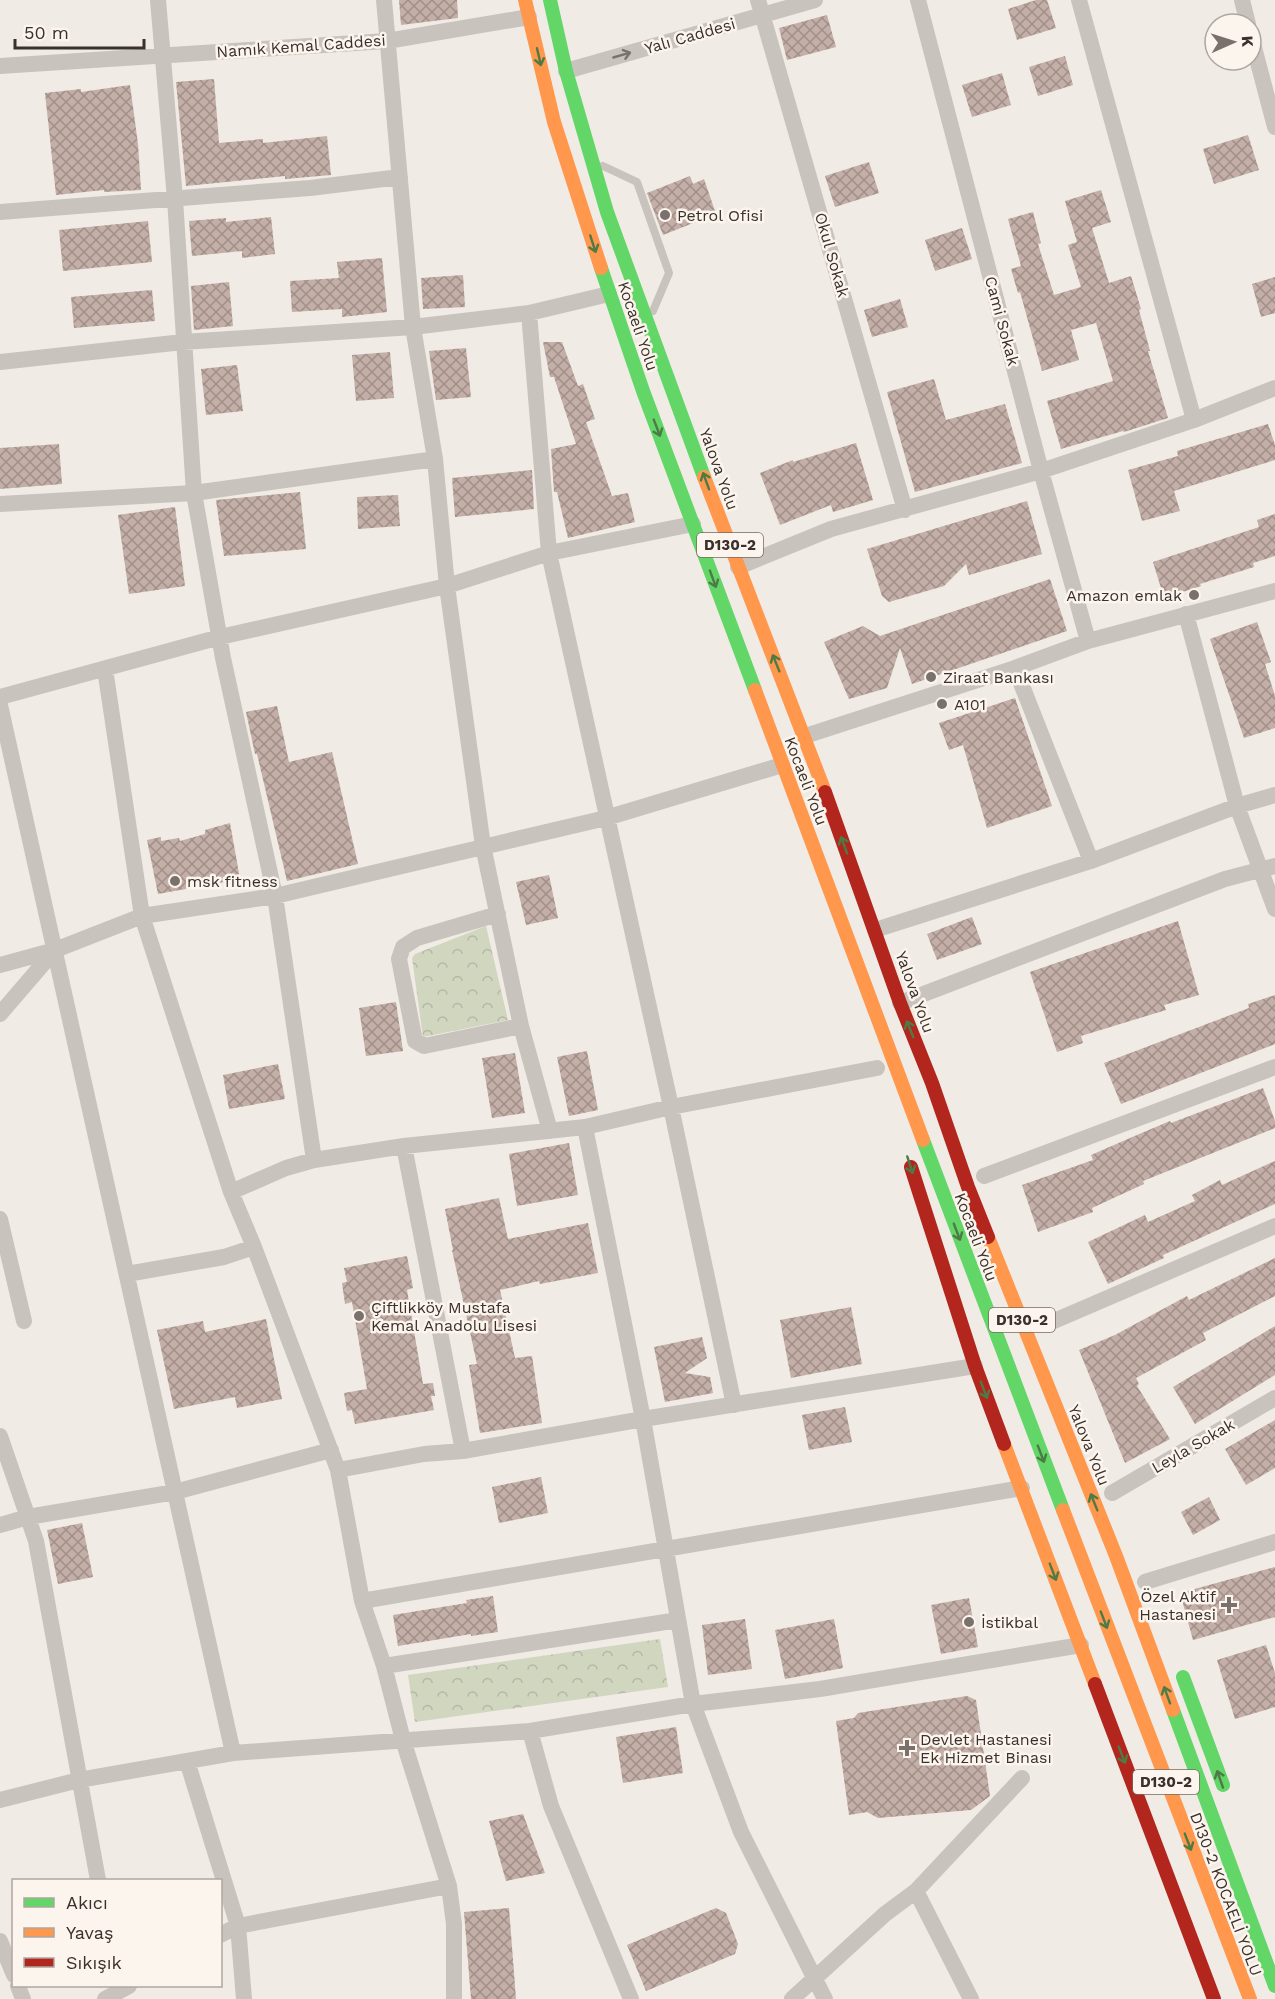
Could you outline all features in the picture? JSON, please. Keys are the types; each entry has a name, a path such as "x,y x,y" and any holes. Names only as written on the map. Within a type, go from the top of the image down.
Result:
{"highway":[{"name":"Kocaeli̇ Yolu","path":"525,0 554,122 609,294 782,765 1083,1565"},
{"name":"Yalova Yolu","path":"554,8 566,71 607,212 738,567 804,736 968,1187 1116,1556 1275,1986"},
{"path":"835,907 859,1010"},
{"path":"932,1083 981,1171"},
{"path":"908,1156 975,1366 1214,1999"},
{"name":"D130-2 KOCAELİ YOLU","path":"1083,1565 1250,1999"},
{"path":"1176,1660 1207,1738 1227,1798"}],"street":[{"path":"158,0 175,199 194,493 220,637 275,896 314,1160"},
{"path":"384,0 413,327 435,459 447,586 483,846 521,1026 550,1131"},
{"name":"Yalı Caddesi","path":"566,71 760,8 815,0"},
{"name":"Cami Sokak","path":"918,0 1041,471 1088,641"},
{"path":"1079,0 1194,420"},
{"name":"Okul Sokak","path":"760,8 905,510"},
{"name":"Namık Kemal Caddesi","path":"0,66 387,41 529,17"},
{"path":"1260,72 1275,127"},
{"path":"0,212 175,199 400,177"},
{"path":"0,362 183,342 413,327 529,313 609,294"},
{"path":"529,313 549,553 734,1404"},
{"path":"738,567 831,529 1041,471 1194,420 1275,388"},
{"path":"0,504 194,493 435,459"},
{"path":"0,697 220,637 447,586 549,553 693,524"},
{"path":"804,736 1015,668 1088,641 1275,591"},
{"path":"1186,614 1237,806 1268,867 1275,909"},
{"path":"1015,668 1091,861"},
{"path":"105,669 142,916 231,1192 338,1470 362,1601 384,1666 403,1740 449,1886 454,1924 454,1999"},
{"path":"0,705 233,1753"},
{"path":"0,965 55,950 142,916 275,896 606,818 782,765"},
{"path":"874,930 1091,861 1237,806 1275,795"},
{"path":"900,1003 1225,879 1268,867"},
{"path":"498,914 417,938 403,947 399,959 415,1041 424,1046 521,1026"},
{"path":"0,1014 55,950"},
{"path":"981,1171 1275,1067"},
{"path":"231,1192 286,1168 314,1160 405,1146 585,1127 671,1107 877,1068"},
{"path":"585,1127 643,1419 693,1704 741,1832 825,1999"},
{"path":"405,1146 463,1451"},
{"path":"0,1219 24,1322"},
{"path":"1047,1324 1275,1226"},
{"path":"127,1274 224,1257 254,1247"},
{"path":"338,1470 424,1454 463,1451 643,1419 975,1366"},
{"name":"Leyla Sokak","path":"1112,1493 1275,1398"},
{"path":"0,1436 36,1541 98,1879"},
{"path":"0,1525 28,1517 175,1492 331,1450"},
{"path":"362,1601 1022,1488"},
{"path":"1146,1582 1275,1542"},
{"path":"384,1666 678,1620"},
{"path":"0,1800 79,1780 233,1753 530,1731 693,1704 820,1689 1081,1645"},
{"path":"530,1731 551,1806 628,1998"},
{"path":"188,1761 238,1926 244,1999"},
{"path":"792,1999 885,1914 916,1891 1023,1778"},
{"path":"222,1934 238,1926 449,1886"},
{"path":"916,1891 971,1999"},
{"path":"0,1941 12,1970"}],"lane":[{"path":"592,160 637,182 669,273 648,322"}],"green space":[{"path":"486,926 508,1020 423,1037 412,958 415,954"},
{"path":"660,1639 668,1687 415,1722 408,1675"}],"building":[{"path":"399,0 457,0 458,18 401,25"},
{"path":"1036,0 1047,0 1056,28 1017,40 1008,9"},
{"path":"827,15 836,47 787,60 779,28"},
{"path":"1065,56 1073,85 1038,96 1029,67"},
{"path":"1002,73 1011,105 972,117 962,85"},
{"path":"214,79 219,143 263,139 263,143 327,136 331,175 285,179 285,176 186,186 176,82"},
{"path":"130,85 138,144 141,190 104,192 104,190 56,195 45,93 81,89 81,92"},
{"path":"1248,135 1259,170 1214,184 1203,149"},
{"path":"869,162 879,193 835,207 825,176"},
{"path":"690,176 693,184 704,179 716,214 663,235 647,193"},
{"path":"1101,190 1111,222 1092,228 1109,283 1131,276 1141,309 1139,310 1150,351 1148,351 1168,418 1061,449 1047,401 1113,381 1096,323 1071,330 1079,360 1042,371 1020,292 1018,293 1011,269 1021,266 1008,219 1033,212 1041,243 1038,244 1054,295 1081,287 1068,245 1077,242 1065,201"},
{"path":"271,217 275,254 242,258 242,251 192,256 189,221 226,218 226,222"},
{"path":"148,221 152,262 63,271 59,230"},
{"path":"962,228 972,259 935,271 925,240"},
{"path":"382,258 387,312 342,317 342,309 292,312 290,281 339,278 337,262"},
{"path":"463,275 465,307 423,309 421,278"},
{"path":"1275,277 1275,313 1261,317 1252,284"},
{"path":"229,282 233,326 194,330 191,286"},
{"path":"152,290 155,321 74,328 71,297"},
{"path":"900,299 908,327 872,337 864,310"},
{"path":"543,342 562,342 578,386 583,384 595,419 586,422 612,496 628,493 635,522 568,538 557,492 554,492 551,449 576,444 554,377 550,377"},
{"path":"466,348 471,397 436,400 429,351"},
{"path":"390,352 394,398 356,401 352,355"},
{"path":"237,365 243,411 206,415 201,369"},
{"path":"934,379 946,420 1005,404 1022,463 915,492 887,392"},
{"path":"1268,424 1275,445 1275,460 1174,491 1180,511 1142,521 1128,470 1178,456 1177,451"},
{"path":"856,443 873,500 833,512 831,505 780,525 760,473 793,460 793,462"},
{"path":"59,444 62,484 0,489 0,448"},
{"path":"532,470 534,509 455,517 452,478"},
{"path":"300,492 306,549 224,556 216,500"},
{"path":"398,495 400,526 358,529 357,497"},
{"path":"1027,501 1042,554 969,575 966,564 944,586 889,602 882,596 867,549"},
{"path":"175,507 185,586 129,594 118,515"},
{"path":"1275,514 1275,556 1253,563 1254,567 1164,598 1153,562 1259,527 1257,520"},
{"path":"1050,579 1067,631 912,684 900,648 887,688 849,699 824,642 863,626 880,636"},
{"path":"1257,622 1271,662 1265,664 1275,696 1275,728 1244,738 1210,639"},
{"path":"1015,698 1052,806 987,828 963,745 949,750 939,723"},
{"path":"277,706 289,762 332,752 358,864 287,881 246,712"},
{"path":"230,823 240,879 158,894 147,840 161,837 161,841 179,838 180,841 205,834 205,830"},
{"path":"549,875 558,918 526,925 516,882"},
{"path":"972,917 982,944 937,960 927,934"},
{"path":"1178,921 1199,995 1164,1005 1166,1010 1081,1036 1083,1043 1057,1052 1030,972"},
{"path":"1275,995 1275,1044 1121,1104 1104,1063 1249,1008 1248,1004"},
{"path":"396,1002 403,1051 366,1056 359,1008"},
{"path":"587,1051 598,1110 569,1116 557,1057"},
{"path":"515,1053 525,1113 492,1118 482,1058"},
{"path":"278,1064 285,1099 229,1109 223,1075"},
{"path":"1263,1088 1275,1121 1275,1128 1143,1181 1144,1184 1092,1208 1093,1212 1038,1232 1022,1185 1093,1160 1091,1155 1170,1121 1171,1123"},
{"path":"569,1143 578,1195 517,1206 509,1154"},
{"path":"1275,1161 1275,1204 1163,1255 1164,1258 1108,1284 1088,1242 1145,1215 1148,1222 1195,1201 1192,1195 1220,1180 1222,1185"},
{"path":"499,1198 508,1239 588,1223 598,1273 540,1284 539,1281 500,1290 515,1358 532,1356 542,1423 480,1433 469,1365 477,1364 445,1209"},
{"path":"407,1256 413,1288 407,1290 423,1384 433,1383 435,1396 431,1396 434,1410 355,1424 352,1410 347,1411 344,1393 367,1389 352,1302 345,1304 342,1283 347,1282 344,1268"},
{"path":"1275,1258 1275,1296 1203,1333 1206,1340 1136,1378 1139,1384 1137,1386 1170,1439 1125,1463 1079,1350 1115,1335 1187,1296 1189,1300"},
{"path":"851,1307 862,1364 791,1378 780,1320"},
{"path":"266,1319 282,1399 237,1408 235,1397 174,1409 157,1330 203,1321 205,1332"},
{"path":"1275,1326 1275,1375 1195,1424 1173,1387"},
{"path":"702,1337 707,1358 685,1373 710,1377 713,1393 665,1402 654,1347"},
{"path":"845,1407 852,1442 809,1450 802,1415"},
{"path":"1275,1420 1275,1468 1246,1485 1225,1449"},
{"path":"541,1477 548,1513 499,1523 492,1487"},
{"path":"1209,1497 1220,1520 1193,1535 1181,1512"},
{"path":"82,1523 93,1577 58,1584 47,1530"},
{"name":"Özel Aktif Hastanesi","path":"1275,1567 1275,1617 1193,1640 1180,1593"},
{"path":"493,1596 498,1632 398,1646 393,1615 467,1603 466,1600"},
{"path":"969,1598 978,1647 941,1654 931,1605"},
{"path":"745,1619 752,1669 708,1675 702,1625"},
{"path":"834,1619 843,1668 785,1679 775,1630"},
{"path":"1266,1645 1275,1673 1275,1707 1235,1719 1217,1660"},
{"name":"Devlet Hastanesi Ek Hizmet Binası","path":"967,1696 976,1700 990,1796 971,1810 878,1818 867,1812 849,1815 836,1721 854,1718 858,1713"},
{"path":"676,1727 683,1773 623,1783 616,1737"},
{"path":"523,1814 545,1873 506,1881 489,1821"},
{"path":"509,1908 516,1999 471,1999 464,1912"},
{"path":"716,1908 726,1913 738,1944 735,1954 646,1991 627,1945"}],"traffic: fast":[{"path":"550,0 566,71 607,212 704,477"},
{"path":"601,268 643,391 755,690"},
{"path":"923,1140 1063,1510"},
{"path":"1183,1677 1223,1785"},
{"path":"1173,1710 1275,1986"}],"traffic: slow":[{"path":"525,0 554,122 601,268"},
{"path":"704,477 825,792"},
{"path":"755,690 923,1140"},
{"path":"988,1237 1116,1556 1173,1710"},
{"path":"1004,1444 1095,1684"},
{"path":"1063,1510 1250,1999"}],"traffic: jam":[{"path":"825,792 900,1003 988,1237"},
{"path":"911,1167 975,1366 1004,1444"},
{"path":"1095,1684 1214,1999"}],"place":[{"name":"Petrol Ofisi","path":"665,215"},
{"name":"Amazon emlak","path":"1194,595"},
{"name":"Ziraat Bankası","path":"931,677"},
{"name":"A101","path":"942,704"},
{"name":"msk fitness","path":"175,881"},
{"name":"Çiftlikköy Mustafa Kemal Anadolu Lisesi","path":"359,1316"},
{"name":"Özel Aktif Hastanesi","path":"1229,1605"},
{"name":"İstikbal","path":"969,1622"},
{"name":"Devlet Hastanesi Ek Hizmet Binası","path":"907,1748"}]}
